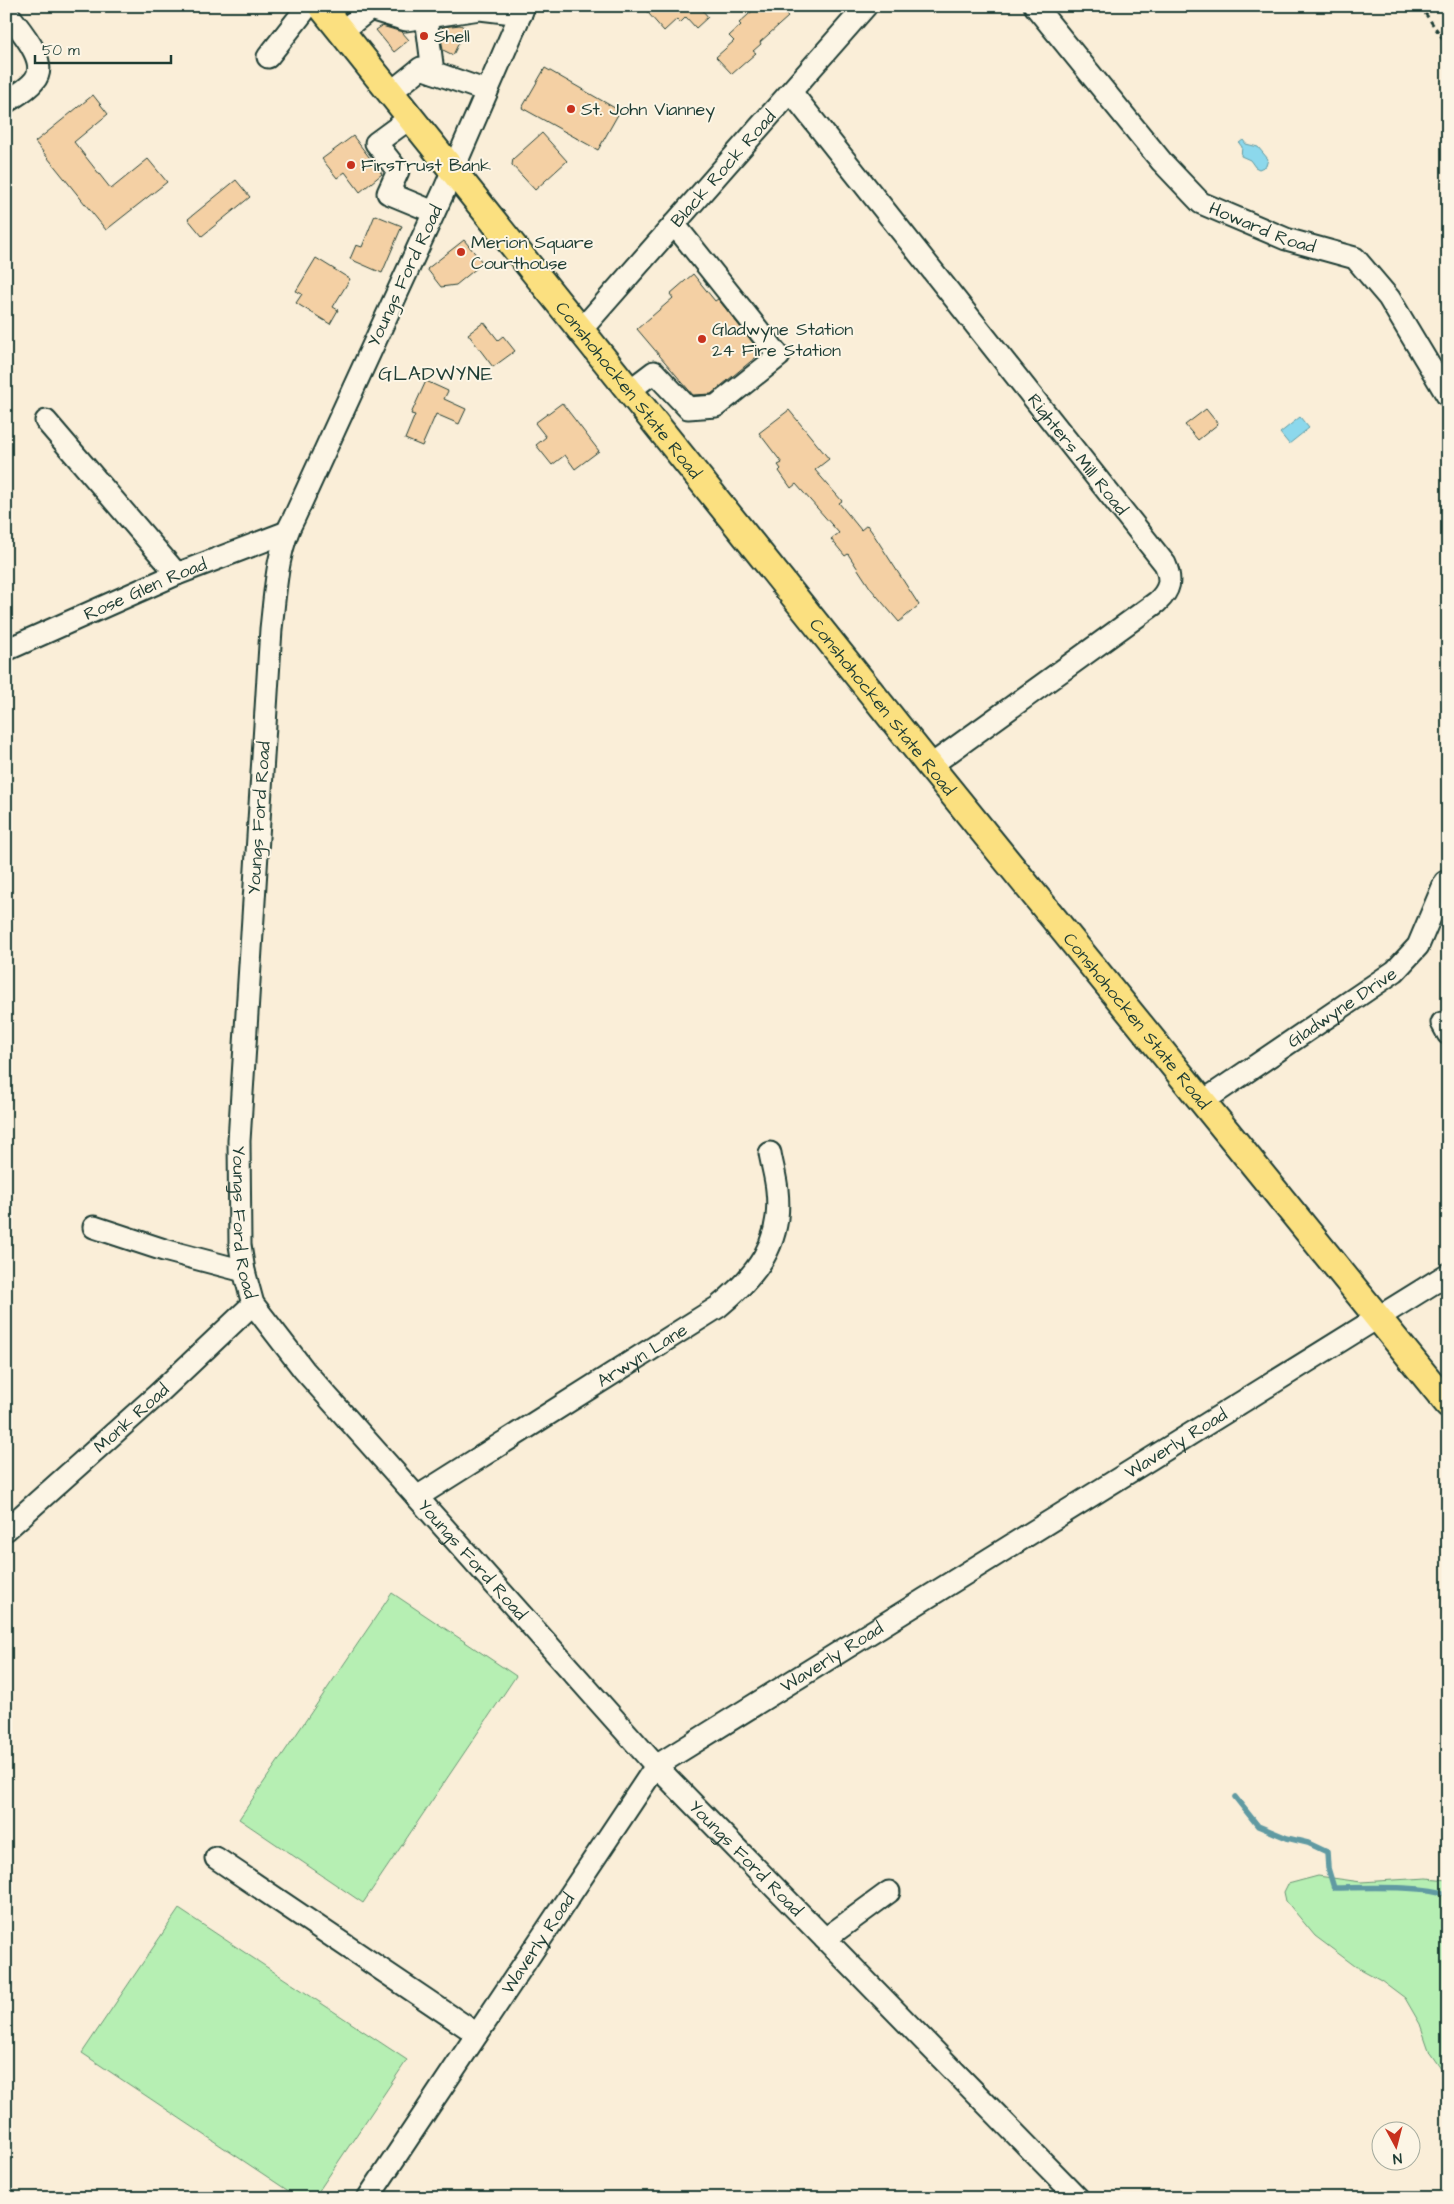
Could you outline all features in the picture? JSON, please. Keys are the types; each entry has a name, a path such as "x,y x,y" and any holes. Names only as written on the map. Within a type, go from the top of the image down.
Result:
{"main road":[{"name":"Conshohocken State Road","path":"321,6 930,766 1448,1404"}],"street":[{"path":"268,57 308,6"},
{"name":"Howard Road","path":"1034,6 1162,162 1201,203 1286,239 1354,258 1389,298 1447,395"},
{"name":"Black Rock Road","path":"581,330 791,92 863,7"},
{"path":"342,32 371,8 406,20 480,9 522,10"},
{"name":"Youngs Ford Road","path":"522,10 434,212 286,532 271,629 239,1142 239,1218 244,1271 253,1304 304,1370 656,1766 1078,2198"},
{"path":"6,11 36,53 40,70 31,85 6,102"},
{"path":"426,17 433,72"},
{"path":"390,93 421,68 487,91"},
{"name":"Righters Mill Road","path":"791,92 1159,557 1169,573 1168,589 1157,602 930,766"},
{"path":"410,118 376,143 398,171 388,194 434,212"},
{"path":"629,391 654,372 688,408 716,406 779,356 674,224"},
{"path":"46,421 177,574"},
{"name":"Rose Glen Road","path":"6,650 177,574 286,532"},
{"name":"Gladwyne Drive","path":"1202,1102 1395,971 1418,946 1445,882"},
{"name":"Arwyn Lane","path":"418,1497 718,1308 734,1294 757,1270 775,1231 778,1218 777,1191 770,1153"},
{"path":"94,1227 164,1250 244,1271"},
{"name":"Waverly Road","path":"368,2198 656,1766 1448,1274"},
{"name":"Monk Road","path":"6,1530 158,1394 253,1304"},
{"path":"216,1858 477,2034"},
{"path":"825,1939 889,1892"}],"path":[{"path":"1420,6 1448,46"}],"green space":[{"path":"392,1593 516,1676 363,1903 239,1819"},
{"path":"1318,1876 1361,1882 1427,1878 1448,1880 1448,2079 1430,2053 1420,2024 1405,1998 1381,1980 1355,1966 1315,1936 1286,1901 1284,1892 1288,1884"},
{"path":"179,1909 407,2060 314,2198 299,2198 82,2053"}],"water":[{"path":"1243,140 1246,144 1258,147 1268,159 1266,166 1259,169 1250,160 1241,156 1242,147 1239,143"},
{"path":"1300,417 1309,428 1289,444 1280,433"}],"building":[{"path":"642,6 699,6 708,17 696,28 686,17 680,23 677,19 664,31"},
{"path":"758,6 778,6 788,17 760,42 761,44 753,51 756,53 732,74 716,57 734,41 729,36 741,25 739,23"},
{"path":"460,25 466,28 453,55 443,50 440,31 443,27"},
{"path":"382,26 402,32 409,40 394,52 376,30"},
{"name":"St. John Vianney","path":"545,68 620,111 598,150 522,108"},
{"path":"93,95 108,114 74,142 111,189 148,159 167,182 106,230 35,142"},
{"path":"542,133 567,161 535,190 512,165 513,159"},
{"name":"FirsTrust Bank","path":"353,136 382,174 360,192 345,172 337,178 322,159"},
{"path":"236,180 250,197 202,236 188,219"},
{"path":"375,215 402,226 382,273 350,259 356,245 362,247"},
{"name":"Merion Square Courthouse","path":"464,240 483,263 456,285 441,287 427,269"},
{"path":"316,258 350,279 333,307 338,310 330,324 296,303 302,294 296,291"},
{"name":"Gladwyne Station 24 Fire Station","path":"693,274 715,301 718,299 761,353 711,394 693,395 637,329 673,298 670,294"},
{"path":"484,322 498,340 503,336 515,351 493,367 468,334"},
{"path":"426,381 448,391 444,399 466,409 459,424 436,414 422,446 405,439 415,415 411,414"},
{"path":"562,403 599,451 575,469 565,455 552,465 536,445 546,437 535,423"},
{"path":"1206,409 1218,424 1198,440 1185,425"},
{"path":"789,410 829,459 815,470 842,501 839,503 861,530 867,525 919,605 899,622 871,589 848,554 845,556 831,539 839,533 796,484 791,488 779,471 781,469 778,465 782,463 759,433"}],"waterway":[{"path":"1235,1797 1258,1826 1287,1838 1308,1843 1327,1852 1328,1868 1334,1888 1409,1888 1448,1895"}],"place":[{"name":"Shell","path":"424,36"},
{"name":"St. John Vianney","path":"571,109"},
{"name":"FirsTrust Bank","path":"351,165"},
{"name":"Merion Square Courthouse","path":"461,252"},
{"name":"Gladwyne Station 24 Fire Station","path":"702,339"}],"district":[{"name":"GLADWYNE","path":"436,374"}]}
